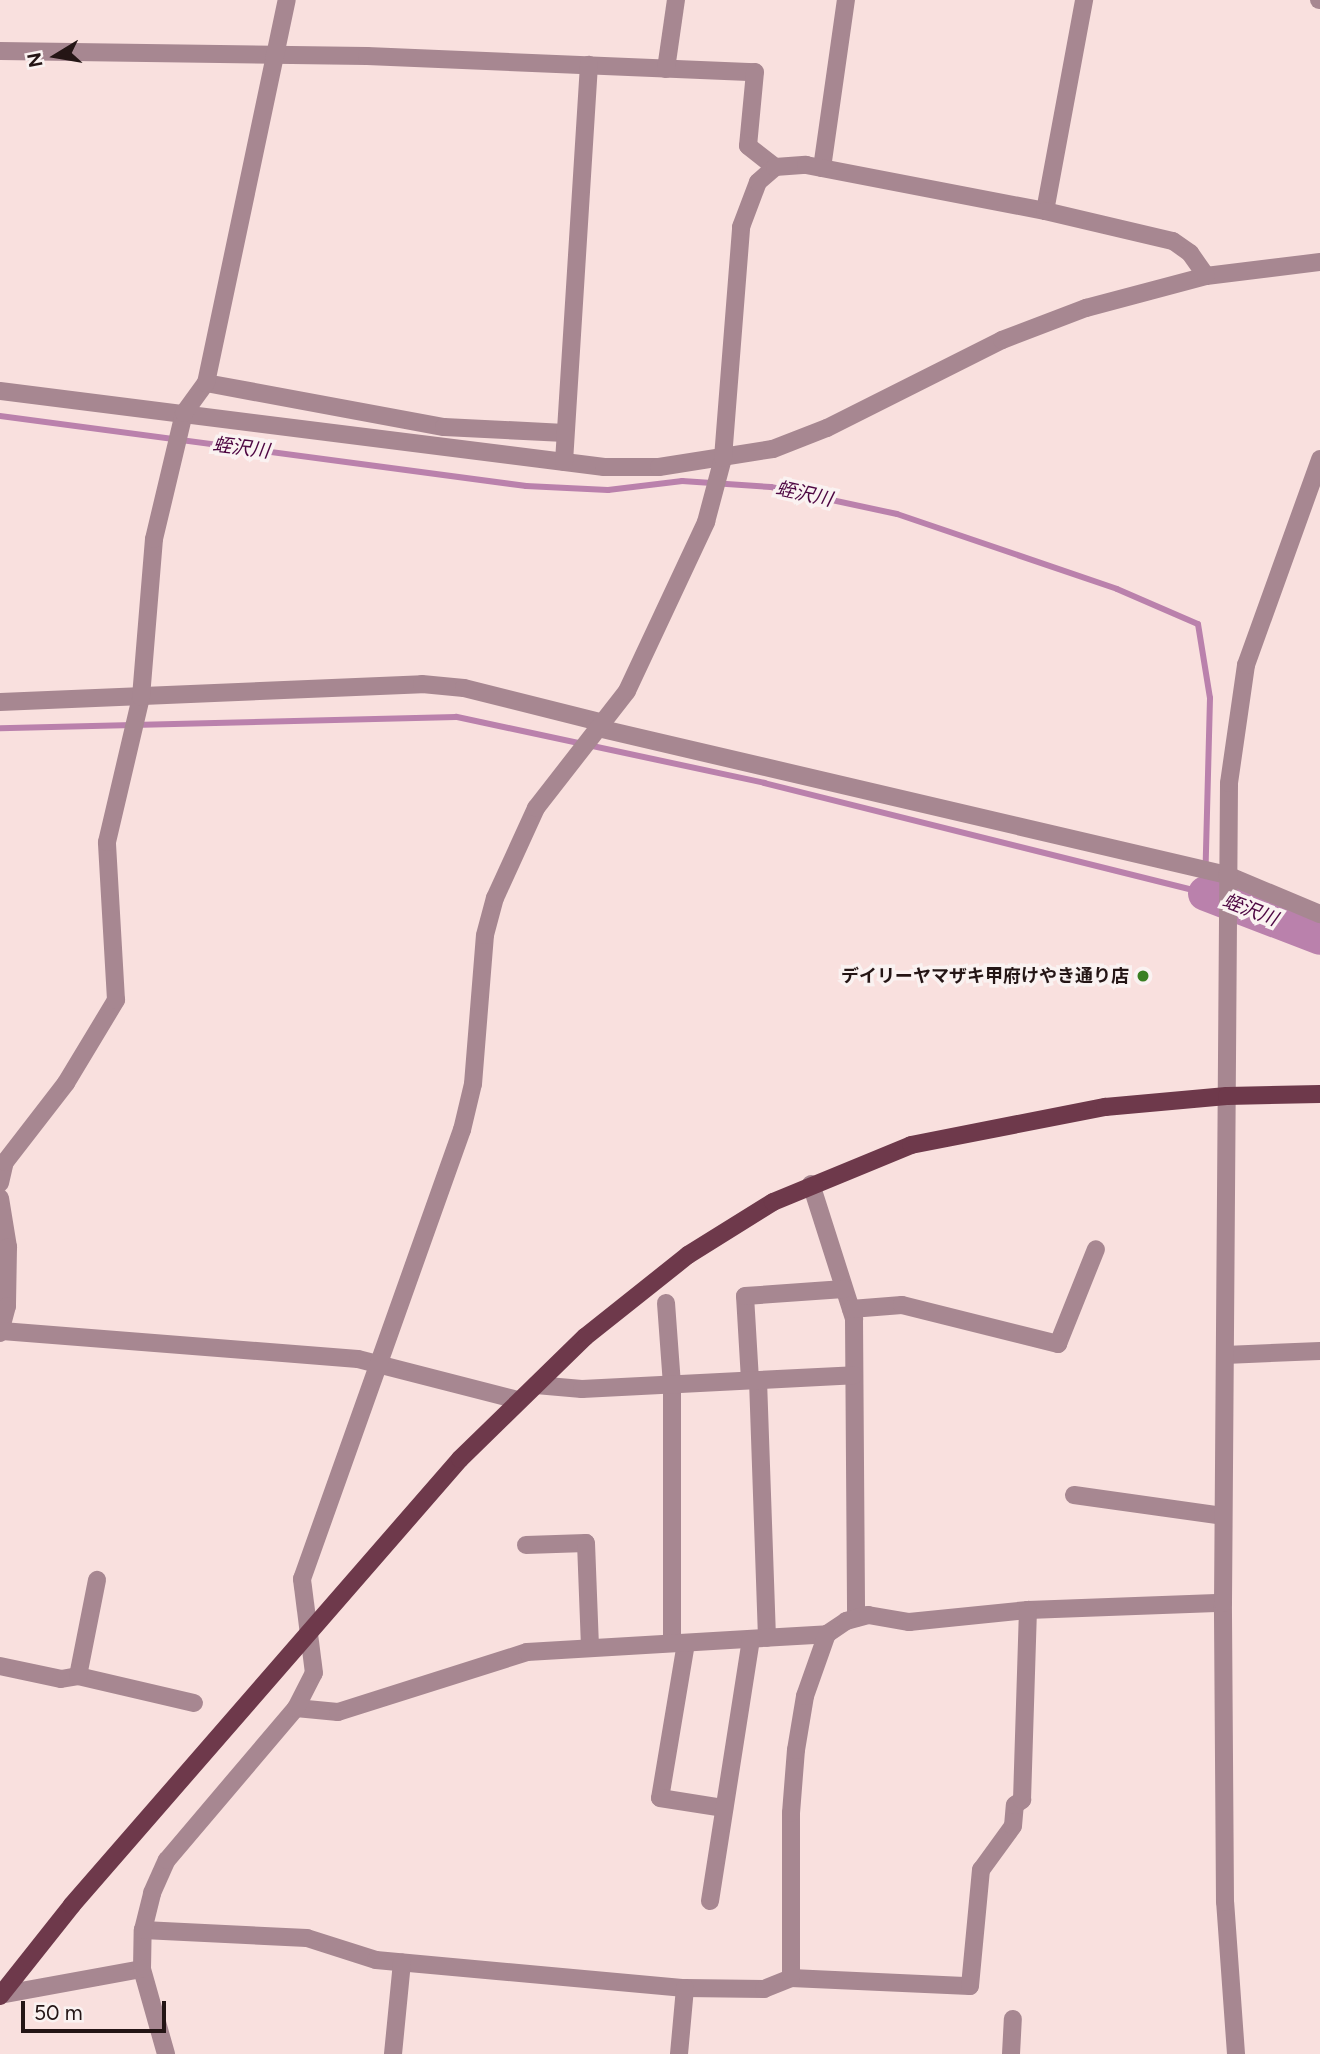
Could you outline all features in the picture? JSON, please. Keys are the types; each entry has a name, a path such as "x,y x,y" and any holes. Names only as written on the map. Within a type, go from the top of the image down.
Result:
{"main road":[{"path":"0,1995 72,1905 460,1459 518,1400 650,1283 773,1202 811,1184 911,1146 1048,1116 1227,1096 1320,1094"}],"street":[{"path":"0,1184 5,1162 66,1083 116,1000 107,842 125,751 133,738 139,701 154,539 172,452 182,420 206,383 278,55 287,0"},
{"path":"666,69 676,0"},
{"path":"822,168 845,0"},
{"path":"1045,211 1084,0"},
{"path":"0,51 278,55 755,72 748,146 775,167 822,168 1045,211 1173,242 1190,253 1206,276"},
{"path":"564,462 589,65"},
{"path":"166,2054 142,1969 143,1930 167,1860 296,1708 314,1673 312,1632 302,1579 376,1366 463,1130 473,1084 485,934 495,898 536,808 626,691 652,641 706,522 721,466 741,227 758,182 775,167"},
{"path":"0,391 182,420 470,449 564,462 659,467 721,466 827,428 1037,325 1206,276 1318,263"},
{"path":"206,383 444,427 565,433"},
{"path":"470,449 474,428"},
{"path":"1236,2054 1225,1902 1223,1603 1227,1096 1225,876 1229,783 1247,665 1320,459"},
{"path":"0,702 139,701 422,684 464,688 598,728 1200,868 1320,914"},
{"path":"811,1184 851,1309 856,1618"},
{"path":"0,1198 8,1247 7,1306 1,1332 358,1359 376,1366 518,1400"},
{"path":"851,1309 902,1306 1058,1344 1096,1249"},
{"path":"710,1901 724,1808 759,1638 754,1380 745,1296 844,1289"},
{"path":"666,1303 672,1384 679,1643 660,1798 724,1808"},
{"path":"1225,1355 1320,1351"},
{"path":"536,1385 582,1389 854,1375"},
{"path":"1074,1495 1223,1516"},
{"path":"526,1545 586,1543 590,1648"},
{"path":"78,1676 97,1580"},
{"path":"296,1708 338,1712 527,1652 827,1634 856,1618 868,1615 909,1622 1028,1610 1223,1603"},
{"path":"143,1930 307,1938 376,1960 685,1988 764,1989 791,1978 970,1986 981,1870 1013,1826 1014,1805 1022,1800 1028,1610"},
{"path":"791,1978 791,1813 796,1750 805,1696 827,1634"},
{"path":"0,1666 61,1679 78,1676 194,1703"},
{"path":"393,2054 402,1962"},
{"path":"0,1995 142,1969"},
{"path":"679,2054 685,1988"},
{"path":"1011,2054 1013,2020"}],"waterway":[{"name":"蛭沢川","path":"0,416 526,486 608,490 682,481 771,487 897,514 1117,589 1198,624 1210,698 1205,893 765,783 456,717 0,728"},
{"name":"蛭沢川","path":"1205,893 1320,937"}],"place":[{"name":"デイリーヤマザキ甲府けやき通り店","path":"1143,976"}]}
